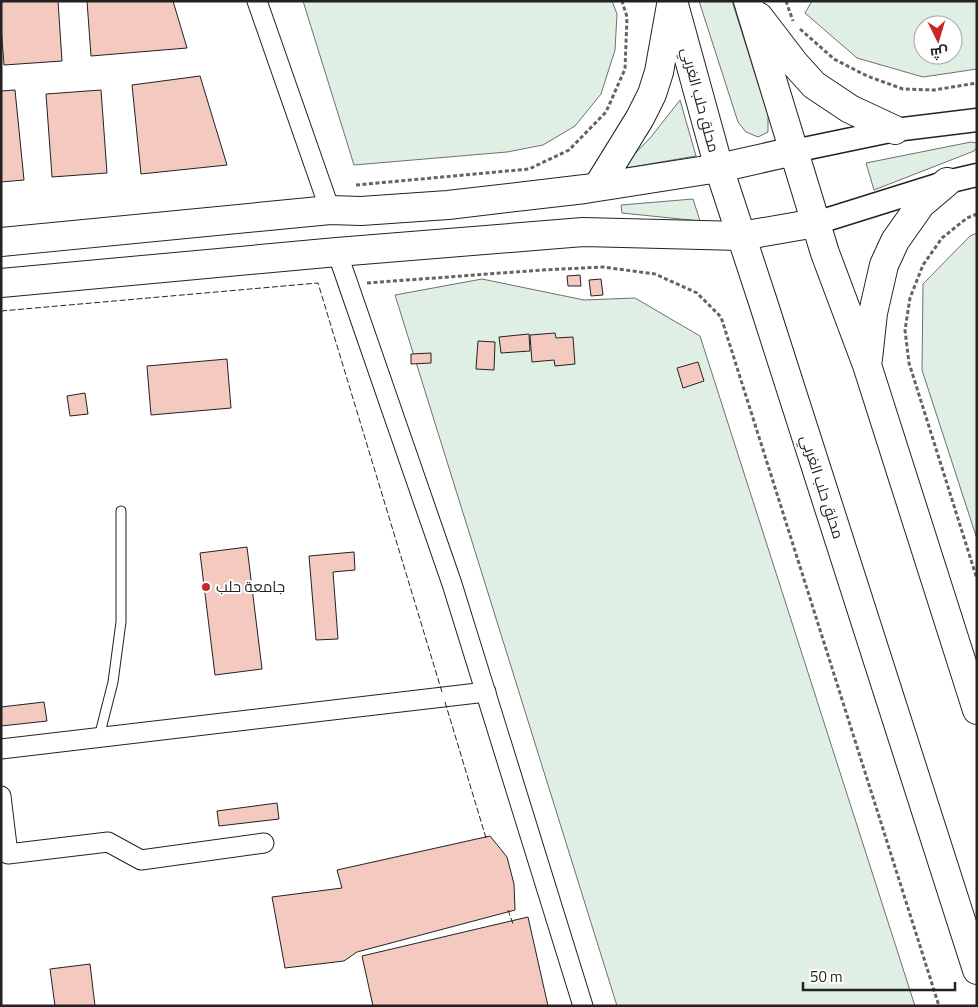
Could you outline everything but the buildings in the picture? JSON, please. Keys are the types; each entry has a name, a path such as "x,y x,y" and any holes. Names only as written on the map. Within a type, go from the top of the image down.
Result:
{"main road":[{"path":"598,186 640,118 652,94 672,1"},
{"name":"محلق حلب الغربي","path":"672,1 718,168 977,970"},
{"path":"748,2 814,85 850,109 895,130"},
{"path":"748,2 825,253 867,365 977,710"},
{"path":"1,242 327,199 361,211 448,205 598,186 718,168 794,151"},
{"path":"867,365 873,313 884,265 895,241 922,204 947,182"},
{"path":"1,283 337,252 582,232 741,236 816,224"}],"street":[{"path":"257,1 327,199"},
{"path":"794,151 895,130 977,120"},
{"path":"816,224 947,182 977,175"},
{"path":"337,252 452,584 583,1006"},
{"path":"1,749 486,692"},
{"path":"1,796 8,854 108,842 141,860 264,843"}],"lane":[{"path":"99,737 113,682 121,622 121,511"}],"path":[{"path":"327,199 529,169 569,150 606,112 625,69 627,17 622,1"},
{"path":"786,1 795,24 834,59 867,76 902,88 934,90 977,83"},
{"path":"977,214 967,218 942,238 923,264 910,298 905,330 909,363 977,579"},
{"path":"348,284 603,267 655,274 697,293 720,317 939,1006"}],"green space":[{"path":"303,1 612,1 617,14 615,50 601,94 575,126 543,145 507,152 354,165"},
{"path":"699,1 732,1 768,115 768,132 758,137 746,132 738,122"},
{"path":"812,1 977,1 977,69 923,77 857,58 805,13"},
{"path":"680,100 696,156 620,169 651,137"},
{"path":"971,142 977,143 974,151 874,190 866,163"},
{"path":"693,199 700,221 622,213 621,205"},
{"path":"977,233 977,539 922,370 923,284 970,236"},
{"path":"482,279 584,300 635,298 700,336 915,1006 617,1006 395,295"}],"fence":[{"path":"1,311 318,283 442,692"},
{"path":"445,702 486,838"},
{"path":"508,910 513,924"}],"place":[{"name":"جامعة حلب","path":"206,587"}]}
